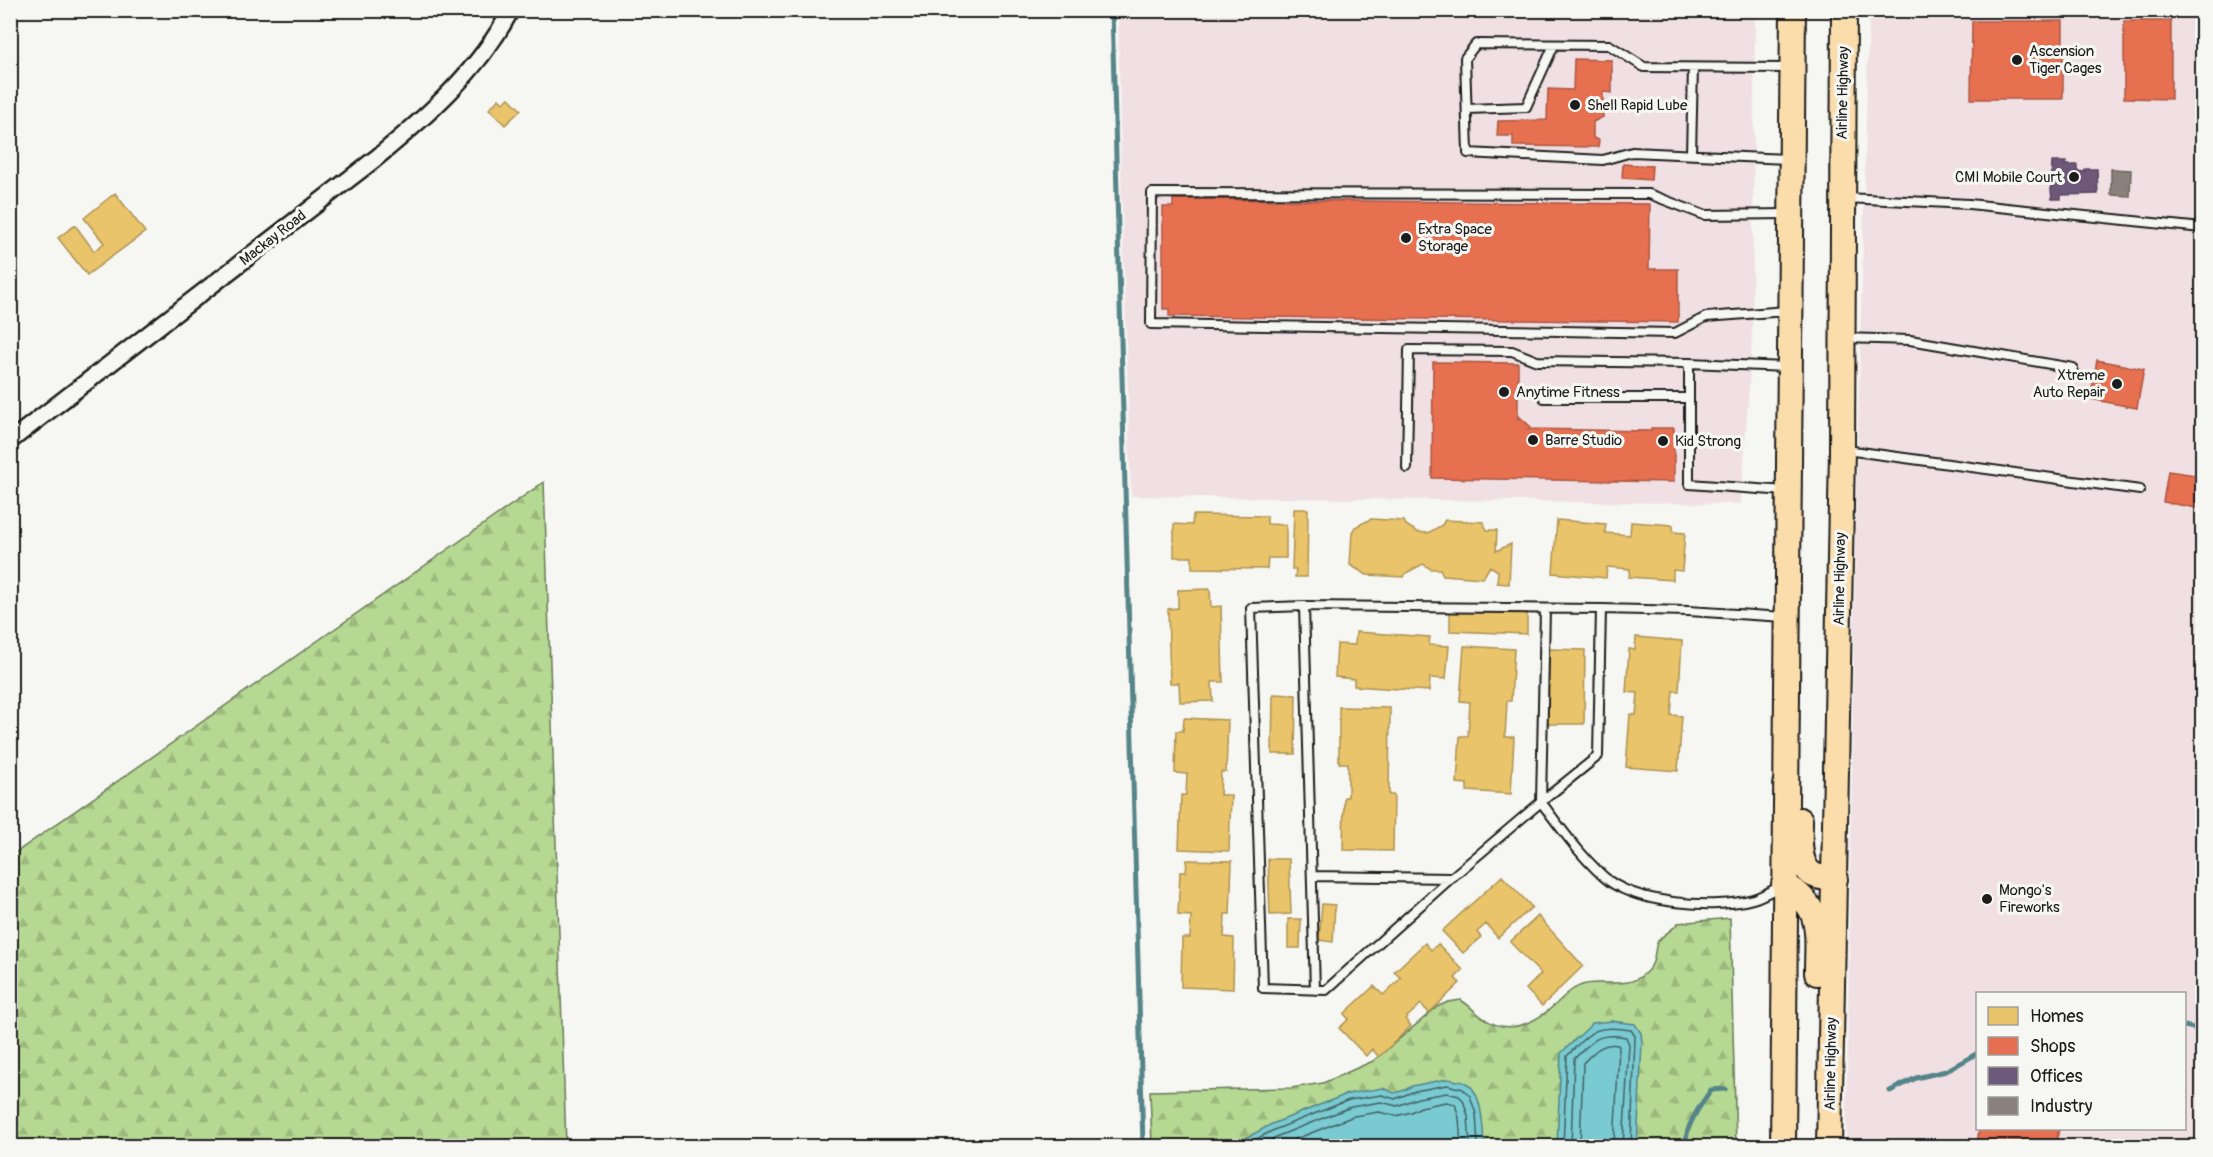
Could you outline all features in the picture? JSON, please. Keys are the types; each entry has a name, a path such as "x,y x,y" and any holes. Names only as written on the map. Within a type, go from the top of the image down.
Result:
{"highway":[{"path":"1783,1146 1793,10"},
{"name":"Airline Highway","path":"1829,1146 1842,450 1844,10"},
{"path":"1786,674 1798,691 1801,849 1805,867 1813,875 1835,879"},
{"path":"1784,885 1805,900 1815,918 1818,1040 1831,1055"}],"street":[{"name":"Mackay Road","path":"10,441 375,159 424,118 455,88 482,55 511,10"}],"lane":[{"path":"1791,159 1632,152 1603,160 1468,153 1466,58 1476,44 1609,45 1644,67 1792,68"},
{"path":"1467,109 1526,106 1554,45"},
{"path":"1691,154 1693,68"},
{"path":"1790,311 1706,317 1675,333 1151,324 1152,193 1649,194 1704,215 1791,214"},
{"path":"1842,198 1969,204 2202,228"},
{"path":"1843,338 1910,340 2073,368"},
{"path":"1407,468 1409,350 1512,351 1537,361 1789,367"},
{"path":"1689,363 1689,484 1788,491"},
{"path":"1544,398 1689,398"},
{"path":"1842,450 2140,490"},
{"path":"1601,609 1598,756 1451,878 1326,990 1263,988 1251,608 1304,606 1601,609 1786,617"},
{"path":"1304,606 1315,990"},
{"path":"1545,609 1540,802 1573,844 1604,878 1642,897 1694,904 1725,904 1754,898 1784,885"},
{"path":"1312,876 1451,878"}],"shaded area":[{"path":"1118,11 1755,11 1752,342 1741,504 1131,496"},
{"path":"1869,11 2202,11 2202,1146 1846,1146 1856,502"}],"green space":[{"path":"544,482 566,1146 11,1146 11,856"},
{"path":"1730,918 1736,1146 1152,1146 1150,1091 1291,1088 1323,1083 1373,1061 1437,1007 1448,1002 1461,1000 1492,1023 1511,1027 1521,1025 1539,1017 1582,985 1624,983 1638,979 1652,965 1658,941 1678,923"}],"water":[{"path":"1611,1021 1635,1024 1641,1033 1637,1146 1557,1146 1561,1053 1593,1023"},
{"path":"1447,1079 1466,1083 1476,1094 1481,1112 1484,1146 1231,1146 1272,1124 1347,1094 1383,1088 1394,1093 1412,1086"}],"building: Homes":[{"path":"509,98 521,110 505,125 489,109 499,99 503,103"},
{"path":"115,193 145,232 87,275 58,238 75,225 94,251 104,243 84,218"},
{"path":"1294,509 1308,509 1307,577 1295,577 1296,569 1292,569"},
{"path":"1193,515 1267,516 1267,524 1286,525 1286,558 1268,558 1267,569 1192,568 1192,557 1174,557 1174,524 1192,525"},
{"path":"1371,519 1404,521 1417,532 1428,533 1442,525 1445,520 1483,522 1487,530 1497,530 1496,551 1511,544 1509,584 1497,583 1498,571 1490,566 1483,578 1443,575 1440,569 1431,569 1423,564 1406,573 1404,577 1367,575 1350,565 1352,532 1355,527"},
{"path":"1557,520 1606,524 1605,533 1630,535 1631,522 1673,525 1673,532 1685,533 1682,571 1673,570 1673,580 1629,577 1630,569 1607,567 1606,578 1553,573"},
{"path":"1210,589 1211,607 1221,606 1223,682 1212,682 1213,701 1180,702 1179,683 1170,683 1168,609 1178,608 1178,590"},
{"path":"1450,611 1527,613 1527,634 1450,631"},
{"path":"1356,632 1430,637 1429,645 1449,646 1446,679 1430,678 1429,691 1354,686 1354,679 1335,677 1337,644 1355,645"},
{"path":"1636,637 1682,641 1679,691 1673,691 1671,715 1682,716 1678,771 1626,767 1630,714 1636,715 1638,693 1626,692 1629,649 1635,650"},
{"path":"1464,646 1514,649 1511,701 1507,701 1505,737 1514,737 1511,794 1467,791 1467,784 1457,783 1460,736 1468,736 1470,702 1460,701"},
{"path":"1549,649 1585,650 1584,724 1548,724"},
{"path":"1273,694 1296,695 1295,754 1272,754"},
{"path":"1339,707 1390,708 1389,795 1394,795 1393,851 1343,850 1344,797 1348,797 1348,763 1339,763"},
{"path":"1184,718 1228,720 1226,772 1221,772 1220,795 1231,795 1229,851 1179,849 1181,795 1186,795 1187,774 1175,773 1176,731 1183,731"},
{"path":"1268,859 1289,859 1291,914 1270,915"},
{"path":"1187,860 1232,861 1230,914 1225,914 1224,937 1234,938 1233,989 1181,987 1182,938 1190,938 1191,916 1178,915 1180,872 1186,872"},
{"path":"1502,876 1532,907 1498,938 1486,924 1477,932 1481,937 1463,953 1442,931"},
{"path":"1322,904 1335,905 1333,942 1319,940"},
{"path":"1538,916 1583,966 1542,1006 1526,989 1541,974 1510,942"},
{"path":"1288,919 1301,919 1300,948 1288,948"},
{"path":"1425,943 1431,950 1438,944 1463,970 1455,978 1460,983 1429,1013 1421,1004 1405,1019 1411,1026 1379,1057 1372,1049 1366,1056 1339,1028 1349,1019 1344,1014 1374,986 1383,995 1401,978 1394,972"}],"building: Shops":[{"name":"Ascension Tiger Cages","path":"1972,21 2063,21 2063,99 1971,99"},
{"path":"2124,21 2171,21 2171,99 2124,98"},
{"name":"Shell Rapid Lube","path":"1574,59 1612,60 1612,93 1603,92 1603,117 1593,122 1593,138 1599,140 1598,147 1513,146 1513,136 1497,136 1498,121 1547,120 1548,89 1573,90"},
{"path":"1623,164 1652,166 1651,180 1622,178"},
{"name":"Extra Space Storage","path":"1173,199 1650,204 1649,269 1678,269 1678,322 1169,316 1169,309 1163,309 1163,207 1173,207"},
{"name":"Xtreme Auto Repair","path":"2097,360 2144,369 2137,408 2090,399"},
{"path":"1433,362 1518,363 1518,419 1520,417 1531,427 1528,429 1651,431 1651,428 1674,428 1674,482 1432,478"},
{"path":"2168,471 2202,476 2202,509 2163,502"},
{"path":"1979,1130 2059,1130 2056,1146 1977,1146"}],"building: Offices":[{"name":"CMI Mobile Court","path":"2052,162 2077,165 2077,171 2097,169 2098,194 2061,195 2061,199 2052,199 2050,181"}],"building: Industry":[{"path":"2111,169 2131,170 2130,196 2111,195"}],"waterway":[{"path":"1112,10 1143,1146"},
{"path":"2186,1026 2194,1028 2202,1025"},
{"path":"1890,1091 1916,1078 1946,1071 1976,1054"},
{"path":"1686,1146 1690,1124 1711,1090 1725,1089"}],"place":[{"name":"Ascension Tiger Cages","path":"2017,60"},
{"name":"Shell Rapid Lube","path":"1575,105"},
{"name":"CMI Mobile Court","path":"2074,177"},
{"name":"Extra Space Storage","path":"1406,238"},
{"name":"Xtreme Auto Repair","path":"2117,384"},
{"name":"Anytime Fitness","path":"1504,392"},
{"name":"Barre Studio","path":"1533,440"},
{"name":"Kid Strong","path":"1663,441"},
{"name":"Mongo's Fireworks","path":"1987,899"}]}
